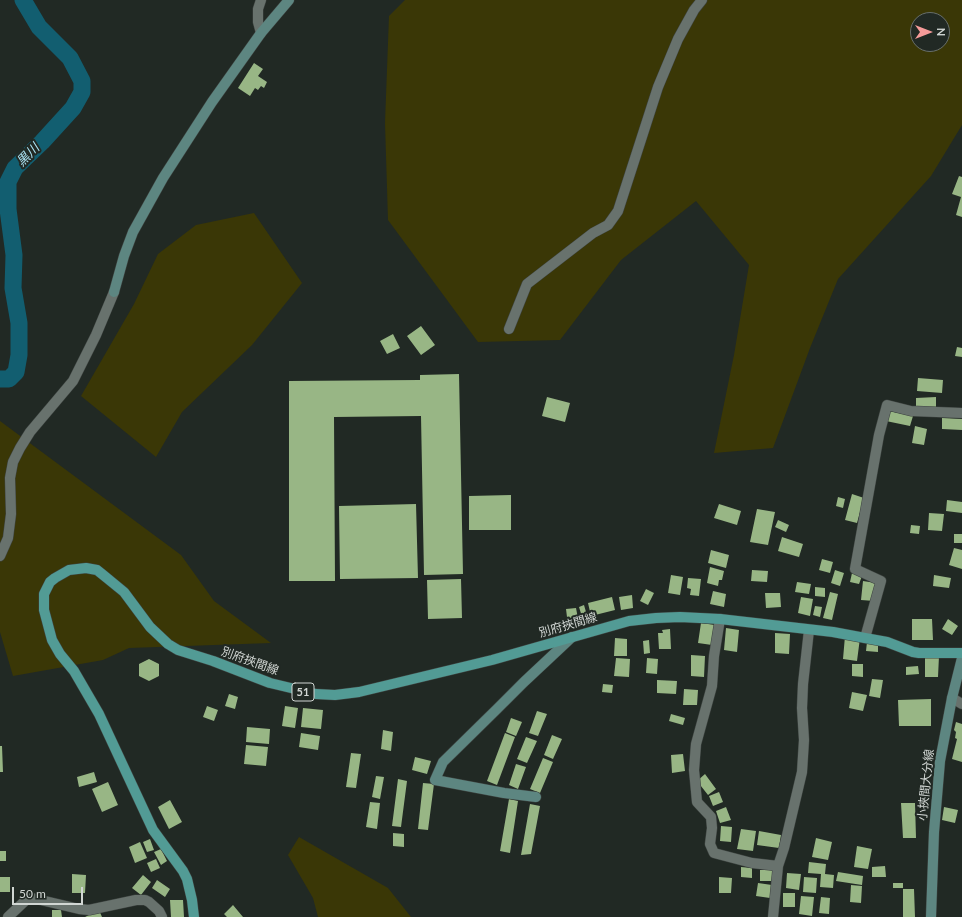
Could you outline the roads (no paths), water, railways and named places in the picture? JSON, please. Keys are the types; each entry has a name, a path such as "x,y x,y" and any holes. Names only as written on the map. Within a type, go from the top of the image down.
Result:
{"main road":[{"name":"別府挾間線","path":"194,917 187,878 153,830 99,714 77,676 57,650 52,640 44,610 43,600 46,588 56,578 74,569 86,568 97,570 118,586 150,627 164,641 174,648 270,683 316,694 335,695 360,692 492,660 642,619 680,617 720,619 865,638 894,644 913,652 962,653"}],"street":[{"path":"253,0 258,15"},
{"path":"261,0 258,9 258,22 261,33"},
{"path":"0,556 8,538 11,514 10,478 13,462 20,448 30,432 73,381 96,335 114,292 124,256 133,232 163,178 212,102 261,33 289,0"},
{"path":"509,329 527,284 594,233 608,225 618,211 658,87 678,39 694,10 702,0"},
{"path":"865,638 881,581 855,569 879,435 887,405 911,411 962,413"},
{"path":"720,619 714,656 712,686 696,744 694,770 697,802 711,817 712,828 710,844 714,853 752,863 778,866"},
{"path":"773,917 778,866 784,848 802,772 804,740 802,684 809,630"},
{"path":"536,797 504,793 435,780 442,762 572,637"},
{"name":"小挾間大分線","path":"931,917 934,832 940,761 952,698 962,658"},
{"path":"952,698 962,704"},
{"path":"8,917 26,900 32,898 89,910 136,900 145,900 159,911 162,917"}],"waterway":[{"name":"黒川","path":"0,379 9,379 16,372 19,355 19,323 13,288 14,255 8,209 8,182 15,168 42,142 73,108 82,92 82,81 70,58 39,27 23,0"}]}
